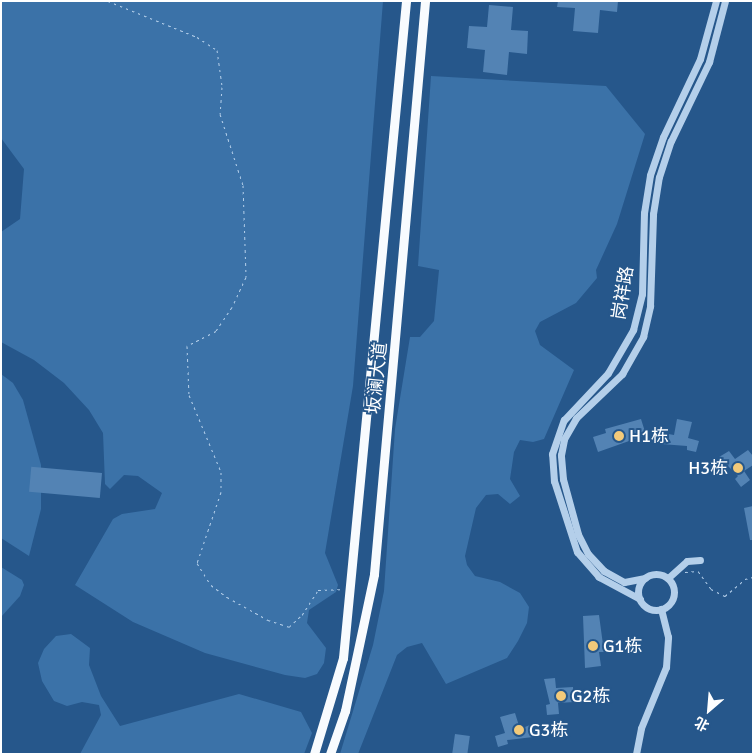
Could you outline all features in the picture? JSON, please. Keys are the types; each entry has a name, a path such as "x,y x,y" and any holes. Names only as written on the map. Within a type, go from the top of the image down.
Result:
{"main road":[{"name":"坂澜大道","path":"314,754 343,658 406,1"},
{"name":"坂澜大道","path":"330,754 348,702 374,574 425,1"}],"street":[{"name":"岗祥路","path":"640,599 599,578 577,552 554,481 552,454 564,420 608,373 633,330 642,294 644,213 650,174 663,137 700,59 716,1"},
{"name":"岗祥路","path":"644,578 624,582 604,571 588,554 578,534 563,479 561,455 571,424 622,374 643,337 650,306 653,214 659,177 671,141 709,62 725,1"},
{"path":"668,578 687,561 700,560"},
{"path":"656,574 668,578 674,596 661,609 648,608 640,599 639,588 644,578 656,574"},
{"path":"636,754 641,728 666,667 668,637 661,609"}],"path":[{"path":"108,1 197,37 217,50 222,86 220,114 244,185 246,276 232,307 216,331 187,346 189,395 221,472 221,492 197,563 211,585 227,597 268,620 289,627 302,615 318,590 341,590"},
{"path":"698,571 711,589 725,596 745,579 753,577"}],"shaded area":[{"path":"1,1 383,1 353,386 325,553 338,585 336,592 309,610 307,623 326,648 324,663 317,674 305,678 285,675 205,653 133,622 75,585 113,519 122,514 155,509 162,493 138,476 124,475 110,489 105,484 103,433 89,410 64,383 34,360 1,342 1,232 20,219 24,169 1,138"},
{"path":"431,76 606,86 645,134 617,224 596,270 597,278 576,303 540,322 535,331 540,345 574,370 544,439 533,442 520,440 514,452 510,479 520,496 510,504 498,494 486,495 476,508 465,556 467,565 475,576 500,582 520,593 529,607 527,623 507,658 446,684 422,643 407,647 397,655 358,754 340,754 373,645 384,591 395,429 410,337 420,337 434,321 439,270 418,266"},
{"path":"1,374 13,383 23,400 41,465 41,509 29,556 1,538"},
{"path":"1,567 22,580 24,585 20,596 1,617"},
{"path":"71,634 90,648 89,665 101,696 120,726 239,694 301,712 312,733 304,754 80,754 101,715 99,705 82,702 67,706 54,701 42,681 38,663 44,649 56,636"}],"building":[{"path":"558,1 618,1 617,12 600,10 598,33 573,31 575,8 557,7"},
{"path":"489,5 513,7 511,30 528,31 527,54 509,52 507,75 483,72 485,50 467,48 469,26 487,27"},
{"name":"H1栋","path":"641,419 646,435 598,452 593,437 606,433 605,429"},
{"path":"677,419 692,422 688,438 699,441 696,452 687,450 687,446 661,444 663,433 674,435"},
{"name":"H3栋","path":"748,450 753,456 753,465 744,471 750,480 741,487 735,479 738,476 719,457 729,451 735,459"},
{"path":"31,467 102,473 100,498 29,492"},
{"path":"753,506 753,540 750,540 744,508"},
{"name":"G1栋","path":"599,615 604,652 599,652 601,666 585,668 583,616"},
{"name":"G2栋","path":"555,678 556,688 573,687 574,702 558,703 559,714 547,715 546,705 550,704 544,679"},
{"name":"G3栋","path":"515,713 520,729 530,725 533,737 507,740 508,744 498,747 495,736 505,733 500,717"},
{"path":"455,734 470,736 467,754 452,754"}],"place":[{"name":"H1栋","path":"619,436"},
{"name":"H3栋","path":"738,468"},
{"name":"G1栋","path":"593,646"},
{"name":"G2栋","path":"561,696"},
{"name":"G3栋","path":"519,730"}]}
